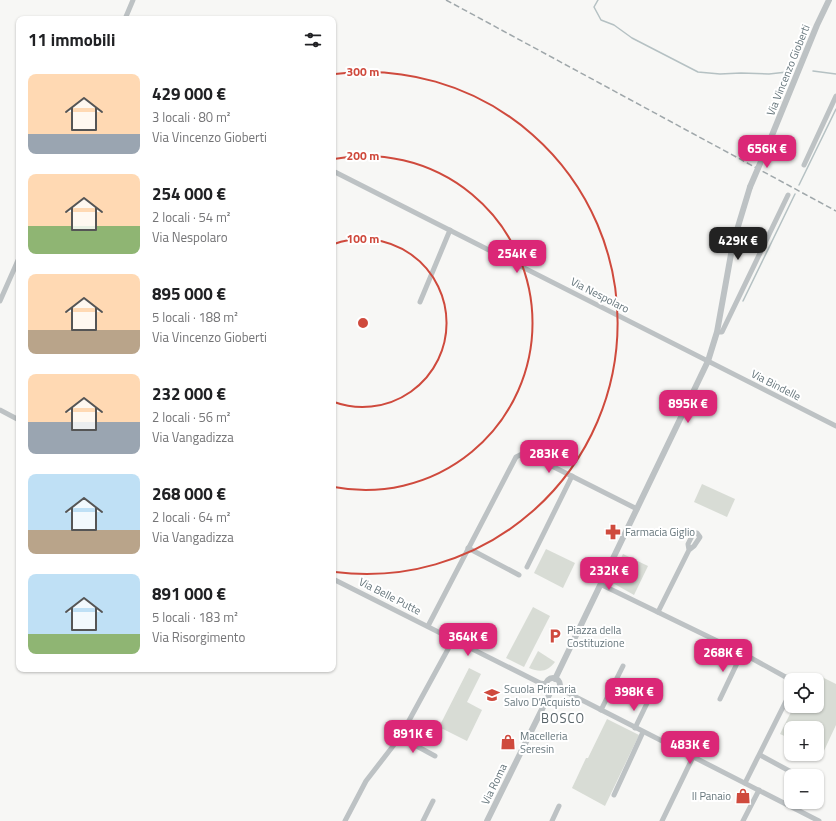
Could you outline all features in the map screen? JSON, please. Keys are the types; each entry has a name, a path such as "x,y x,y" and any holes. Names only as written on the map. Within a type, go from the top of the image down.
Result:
{"street":[{"path":"126,16 133,0"},
{"name":"Via Vincenzo Gioberti","path":"555,679 602,585 708,361 717,332 732,243 750,187 811,38 829,0"},
{"path":"804,165 836,96"},
{"name":"Via Nespolaro","path":"336,173 708,361"},
{"name":"Via Vincenzo Gioberti","path":"717,332 722,332 788,195"},
{"path":"420,302 450,230"},
{"path":"0,301 16,265"},
{"name":"Via Bindelle","path":"708,361 836,426"},
{"path":"0,410 16,418"},
{"path":"428,626 516,457 522,454 530,455 637,509"},
{"path":"527,567 572,476"},
{"path":"468,548 519,575"},
{"path":"658,612 689,550"},
{"name":"Via Belle Putte","path":"336,580 540,683 546,684"},
{"path":"602,585 742,653 784,676"},
{"path":"346,821 366,781 400,737 453,640"},
{"path":"720,699 742,653"},
{"path":"601,710 623,666"},
{"path":"558,689 560,683 555,679 549,680 546,684 551,691 558,689 819,821"},
{"name":"Via Roma","path":"487,821 551,691"},
{"path":"635,728 653,691"},
{"path":"745,783 784,705"},
{"path":"614,795 643,732"},
{"path":"400,737 435,756"},
{"path":"760,755 787,769"},
{"path":"662,821 693,757"},
{"path":"743,821 759,790"},
{"path":"423,821 433,800"},
{"path":"552,821 559,806"}],"shaded area":[{"path":"702,484 735,499 727,517 694,502"},
{"path":"546,549 575,563 563,588 534,573"},
{"path":"623,554 648,566 634,595 611,582 611,578"},
{"path":"533,607 550,616 524,667 506,658"},
{"path":"538,651 555,662 547,669 541,671 529,668"},
{"path":"469,668 481,674 467,702 482,710 467,741 439,727"},
{"path":"824,678 836,684 836,725 824,751 824,721 786,721 790,713 824,713"},
{"path":"607,719 639,735 605,806 572,788"},
{"path":"784,726 784,736 780,734"}],"waterway":[{"path":"598,0 594,7 601,20 614,25 632,38 698,72 720,74 769,74 787,72"},
{"path":"813,71 836,74"},
{"path":"799,185 836,109"},
{"path":"743,301 795,194"}],"railway":[{"path":"446,0 836,211"}],"place":[{"name":"Farmacia Giglio","path":"613,532"},
{"name":"Piazza della Costituzione","path":"555,636"},
{"name":"Scuola Primaria Salvo D’Acquisto","path":"492,695"},
{"name":"Macelleria Seresin","path":"508,742"},
{"name":"Il Panaio","path":"743,796"}],"district":[{"name":"BOSCO","path":"563,718"}]}
